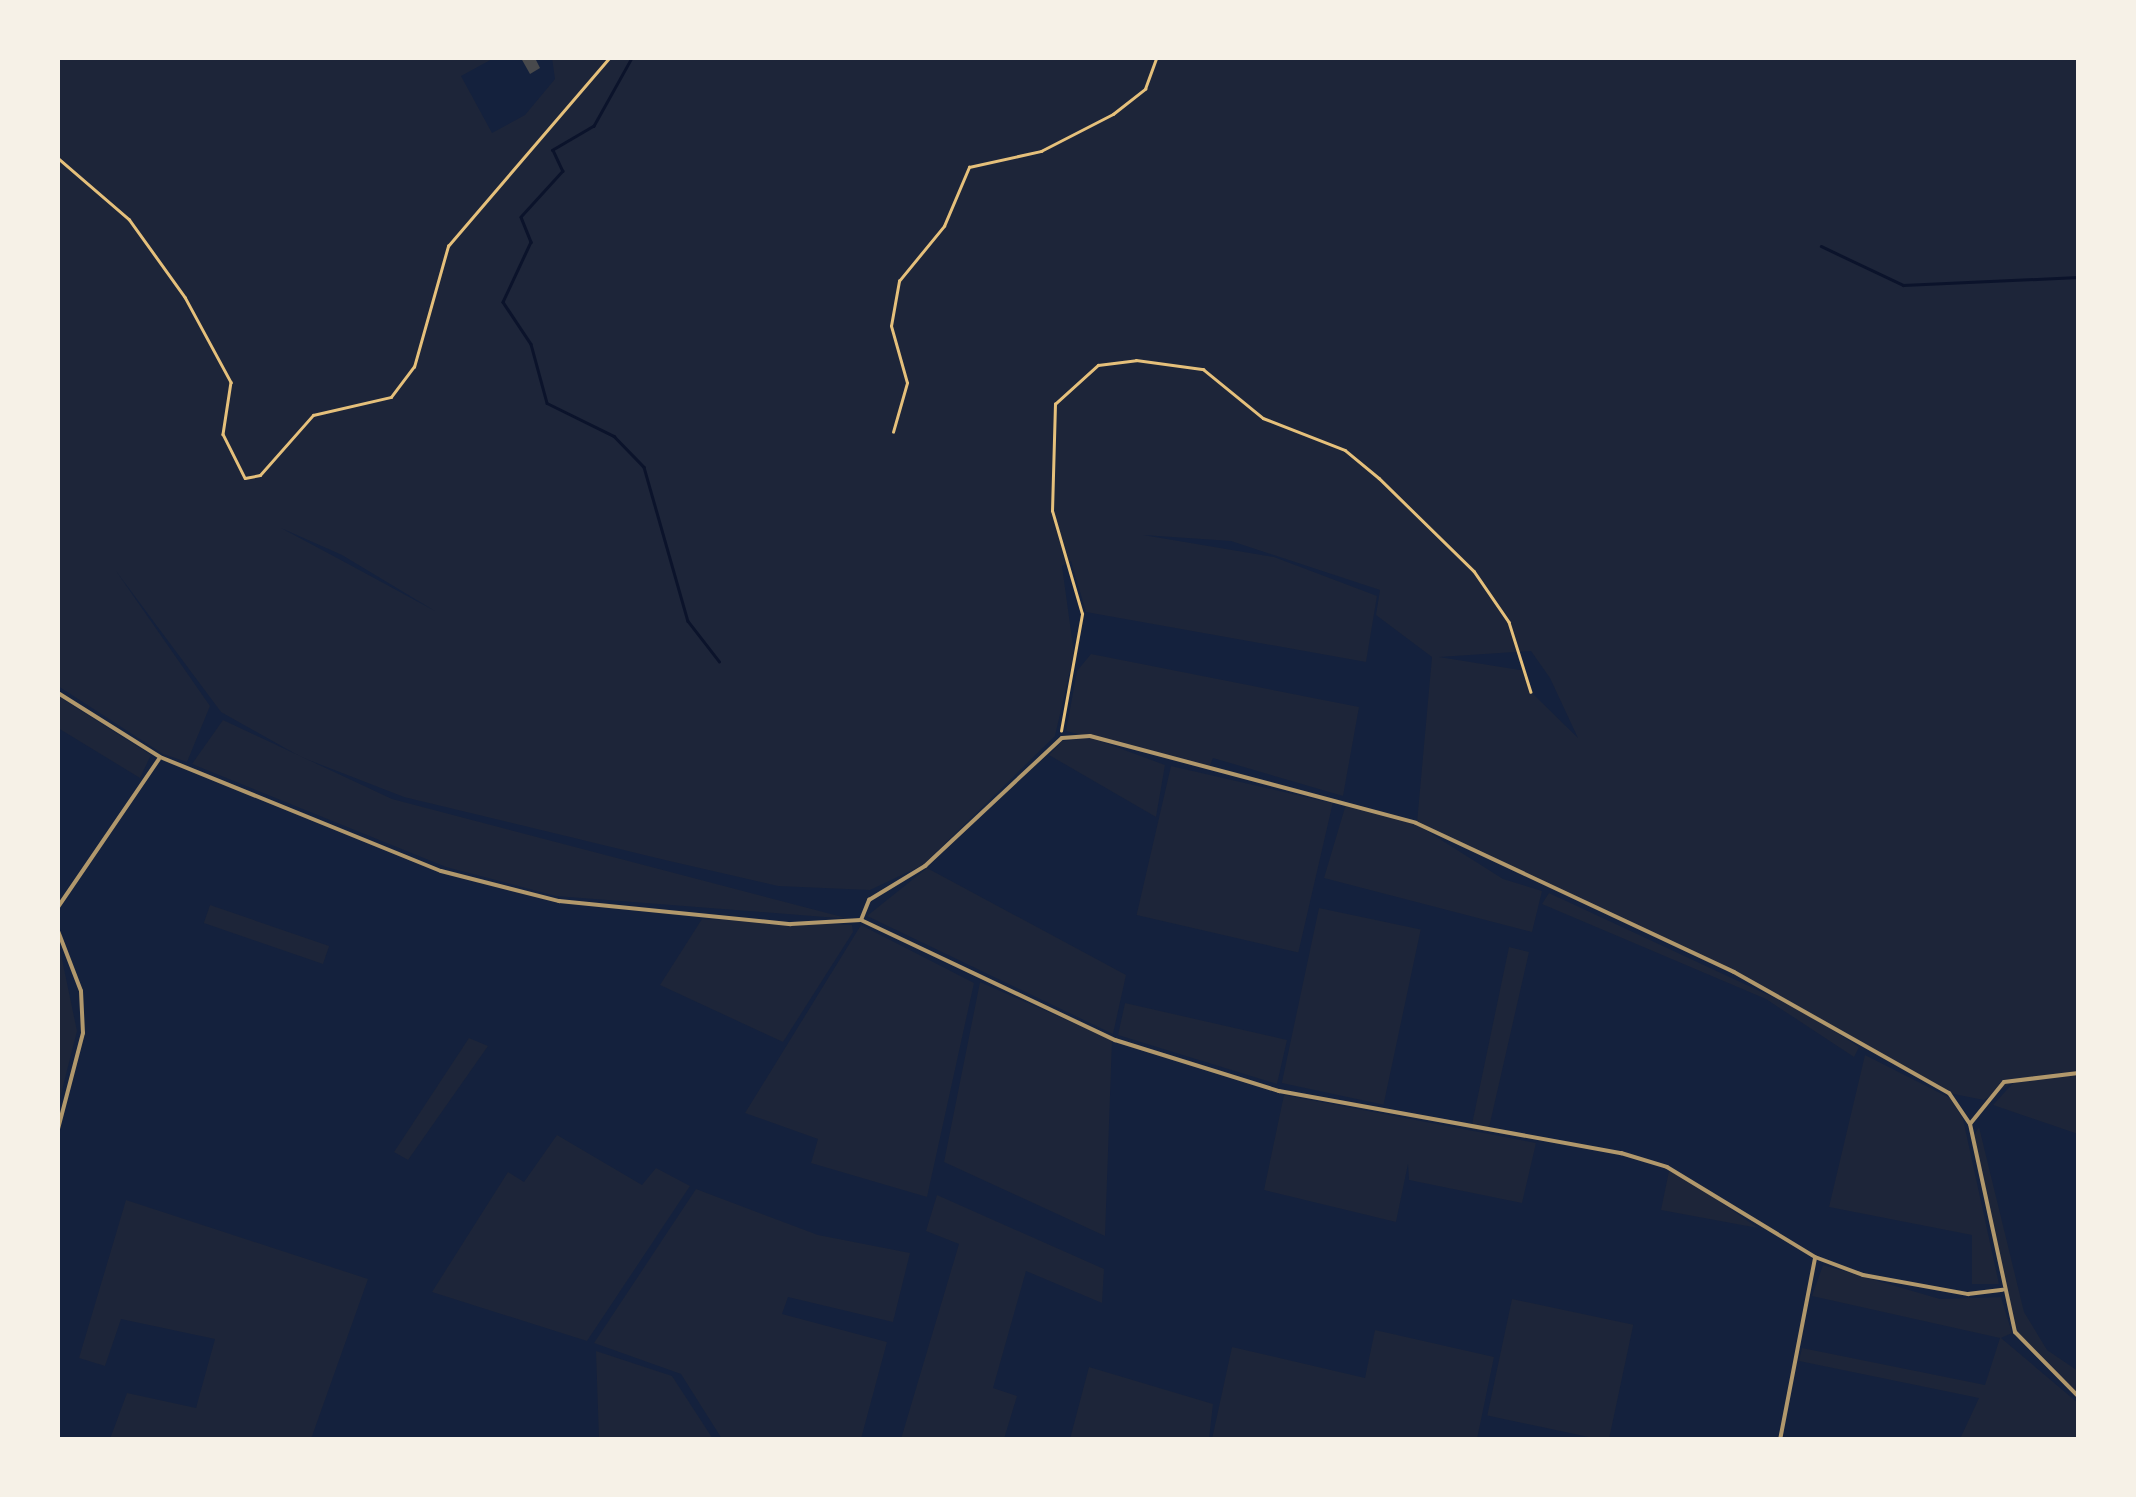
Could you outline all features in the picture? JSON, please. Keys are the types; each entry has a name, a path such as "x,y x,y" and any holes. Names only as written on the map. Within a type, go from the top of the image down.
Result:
{"street":[{"path":"58,693 160,757 505,890 791,924 861,920 1116,1040 1279,1091 1667,1167 1816,1258 1910,1287 2003,1290"},
{"path":"861,920 868,900 925,866 1062,738 1090,736 1348,802 1480,848 1546,888 1800,1006 1949,1093 1970,1124 2003,1290 2024,1344 2078,1396"},
{"path":"58,908 160,757"},
{"path":"58,931 81,992 82,1033 58,1128"},
{"path":"1970,1124 2004,1082 2078,1073"},
{"path":"1780,1440 1816,1258"}],"path":[{"path":"58,158 129,219 185,296 231,382 223,434 245,478 260,475 312,415 391,397 414,367 448,246 609,58"},
{"path":"893,432 907,383 891,326 898,281 944,226 969,167 1040,151 1114,114 1146,89 1156,58"},
{"path":"1062,738 1082,614 1052,511 1056,404 1098,365 1136,360 1202,369 1263,418 1345,450 1368,469 1474,572 1509,622 1532,692"}],"shaded area":[{"path":"58,58 494,58 461,76 492,133 525,115 555,79 552,58 2078,58 2078,1134 1993,1105 2015,1081 1984,1100 1949,1093 1734,972 1417,823 1432,657 1376,615 1380,590 1231,541 1143,535 1274,557 1377,596 1366,662 1086,612 1071,561 1062,566 1074,653 1055,736 923,865 870,890 778,886 665,860 404,797 301,757 221,712 116,571 210,706 187,762 163,754 58,686","holes":["281,528 342,555 435,611 339,559","1531,651 1550,678 1578,738 1531,692 1526,671 1439,657"]},
{"path":"1091,654 1359,707 1343,796 1213,758 1209,768 1066,731 1077,671"},
{"path":"58,696 151,755 140,778 58,728"},
{"path":"223,720 392,799 850,919 556,896 446,867 192,764"},
{"path":"1092,738 1165,765 1156,817 1049,755 1062,741"},
{"path":"1171,766 1333,803 1298,952 1137,915"},
{"path":"1346,804 1416,824 1503,879 1542,891 1532,932 1324,878"},
{"path":"927,868 1126,975 1113,1034 867,916"},
{"path":"1549,893 1805,1012 1859,1047 1854,1057 1766,999 1542,904"},
{"path":"210,905 329,946 323,964 204,923"},
{"path":"1319,908 1421,930 1384,1105 1282,1083"},
{"path":"702,919 852,925 853,932 783,1042 660,985"},
{"path":"861,925 974,983 927,1197 811,1163 818,1139 745,1113"},
{"path":"58,940 77,1031 58,1106"},
{"path":"1509,947 1529,952 1488,1132 1471,1129"},
{"path":"980,982 1112,1040 1105,1236 944,1162"},
{"path":"1125,1003 1287,1040 1277,1084 1118,1035"},
{"path":"469,1038 488,1046 408,1160 394,1152"},
{"path":"1865,1055 1950,1098 1963,1119 1999,1284 1972,1284 1972,1235 1829,1207"},
{"path":"1284,1095 1536,1143 1522,1203 1409,1180 1408,1164 1396,1222 1264,1190"},
{"path":"1979,1127 2024,1312 2047,1350 2078,1371 2078,1396 2015,1332 1973,1137"},
{"path":"557,1135 642,1185 656,1168 690,1186 587,1341 432,1292 508,1172 524,1182"},
{"path":"1669,1171 1690,1181 1758,1228 1661,1210"},
{"path":"696,1189 818,1235 910,1253 893,1322 788,1297 782,1314 887,1342 861,1439 722,1439 681,1374 594,1343"},
{"path":"937,1195 1104,1269 1102,1303 1026,1271 993,1388 1017,1396 1004,1439 901,1439 959,1244 926,1231"},
{"path":"126,1200 368,1279 311,1439 110,1439 127,1393 196,1408 215,1339 121,1319 105,1366 79,1358"},
{"path":"1823,1265 1940,1299 2001,1297 2012,1333 2001,1338 2078,1403 2078,1439 1960,1439 1979,1398 1799,1361 1802,1348 1985,1385 2000,1338 1812,1296"},
{"path":"1512,1299 1633,1325 1609,1440 1487,1415"},
{"path":"1375,1330 1494,1357 1477,1439 1212,1439 1232,1347 1365,1378"},
{"path":"596,1351 672,1376 713,1439 599,1439"},
{"path":"1089,1367 1213,1404 1209,1439 1070,1439"}],"building":[{"path":"521,58 535,58 540,68 530,74"}],"waterway":[{"path":"632,58 594,126 553,150 563,171 521,217 531,242 503,302 531,344 547,403 614,436 644,467 688,621 719,661"},
{"path":"1821,246 1903,285 2078,277"}]}
